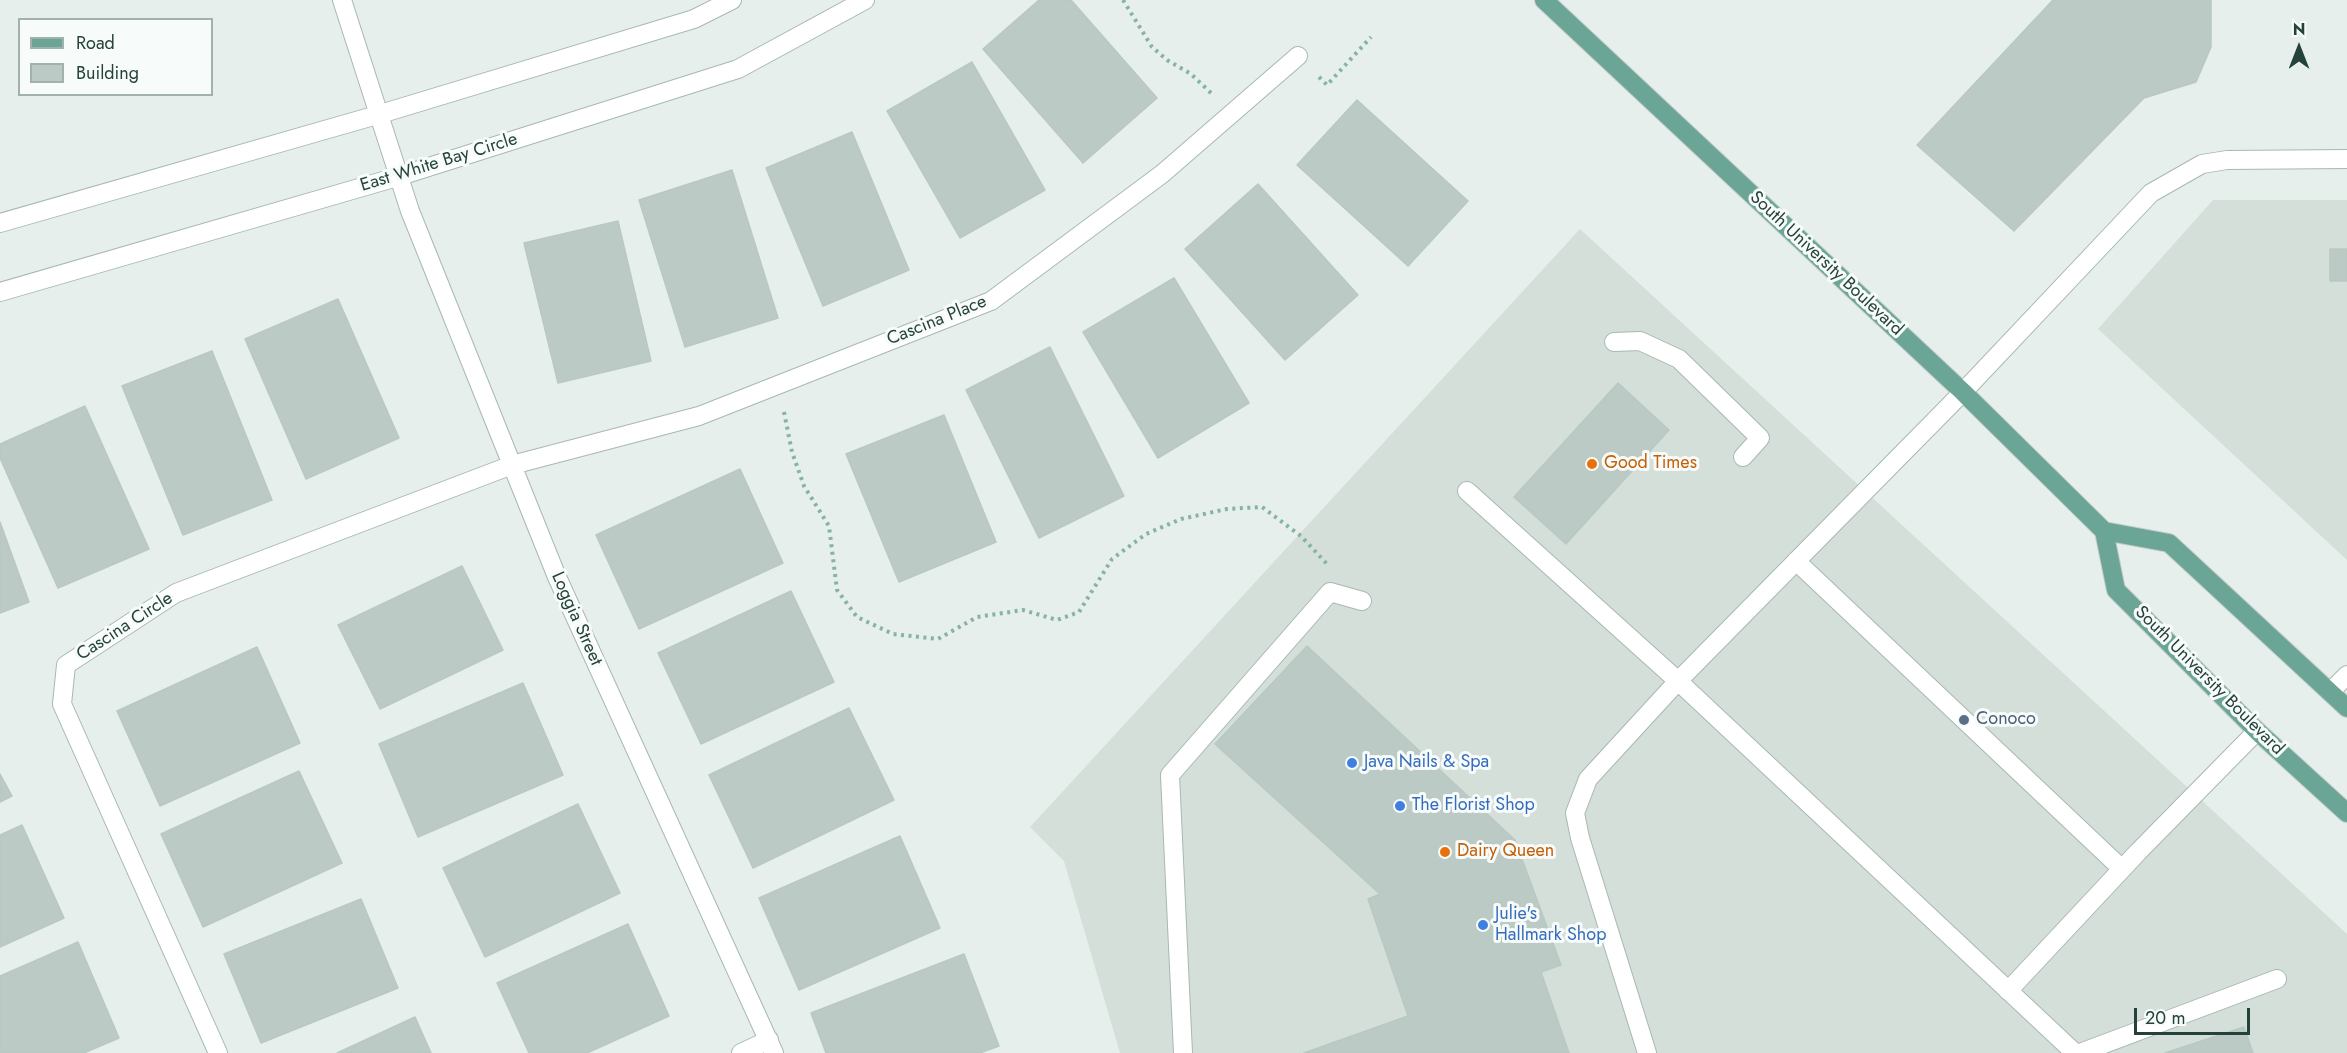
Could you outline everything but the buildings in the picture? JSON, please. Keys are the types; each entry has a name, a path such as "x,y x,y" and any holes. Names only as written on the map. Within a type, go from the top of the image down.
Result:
{"main road":[{"name":"South University Boulevard","path":"1544,0 1963,392 2104,531 2116,590 2257,731 2347,813"},
{"path":"2104,531 2169,543 2347,708"}],"street":[{"name":"Loggia Street","path":"342,0 397,177 557,577 771,1047"},
{"path":"0,223 377,115 694,19 732,0"},
{"name":"East White Bay Circle","path":"0,292 397,177 738,69 865,0"},
{"name":"Cascina Place","path":"512,465 699,416 991,301 1162,174 1298,56"},
{"path":"1647,1053 1580,838 1575,813 1588,779 1678,681 1963,392 2151,194 2202,164 2227,159 2347,159"},
{"path":"1614,342 1640,341 1679,360 1760,438 1743,457"},
{"name":"Cascina Circle","path":"218,1053 62,704 66,665 176,593 512,465"},
{"path":"1467,491 1678,681 2075,1053"},
{"path":"1796,561 2122,869"},
{"path":"1183,1053 1170,776 1330,592 1362,601"},
{"path":"2330,692 2347,675"},
{"path":"2008,992 2122,869 2257,731"},
{"path":"2080,1053 2277,979"},
{"path":"741,1053 771,1047"}],"path":[{"path":"1124,0 1152,47 1167,60 1191,74 1231,115"},
{"path":"1298,56 1327,85 1371,37"},
{"path":"779,384 792,452 804,486 829,526 837,590 857,616 893,634 938,639 977,616 1023,610 1057,620 1079,612 1112,559 1146,534 1181,519 1227,510 1262,507 1301,536 1327,563 1330,592"}],"shaded area":[{"path":"2213,200 2347,200 2347,560 2098,329"},
{"path":"1580,229 2347,934 2347,1053 1120,1053 1064,861 1030,827"}],"place":[{"name":"Good Times","path":"1592,464"},
{"name":"Conoco","path":"1964,720"},
{"name":"Java Nails & Spa","path":"1352,763"},
{"name":"The Florist Shop","path":"1400,806"},
{"name":"Dairy Queen","path":"1445,852"},
{"name":"Julie's Hallmark Shop","path":"1483,925"}]}
